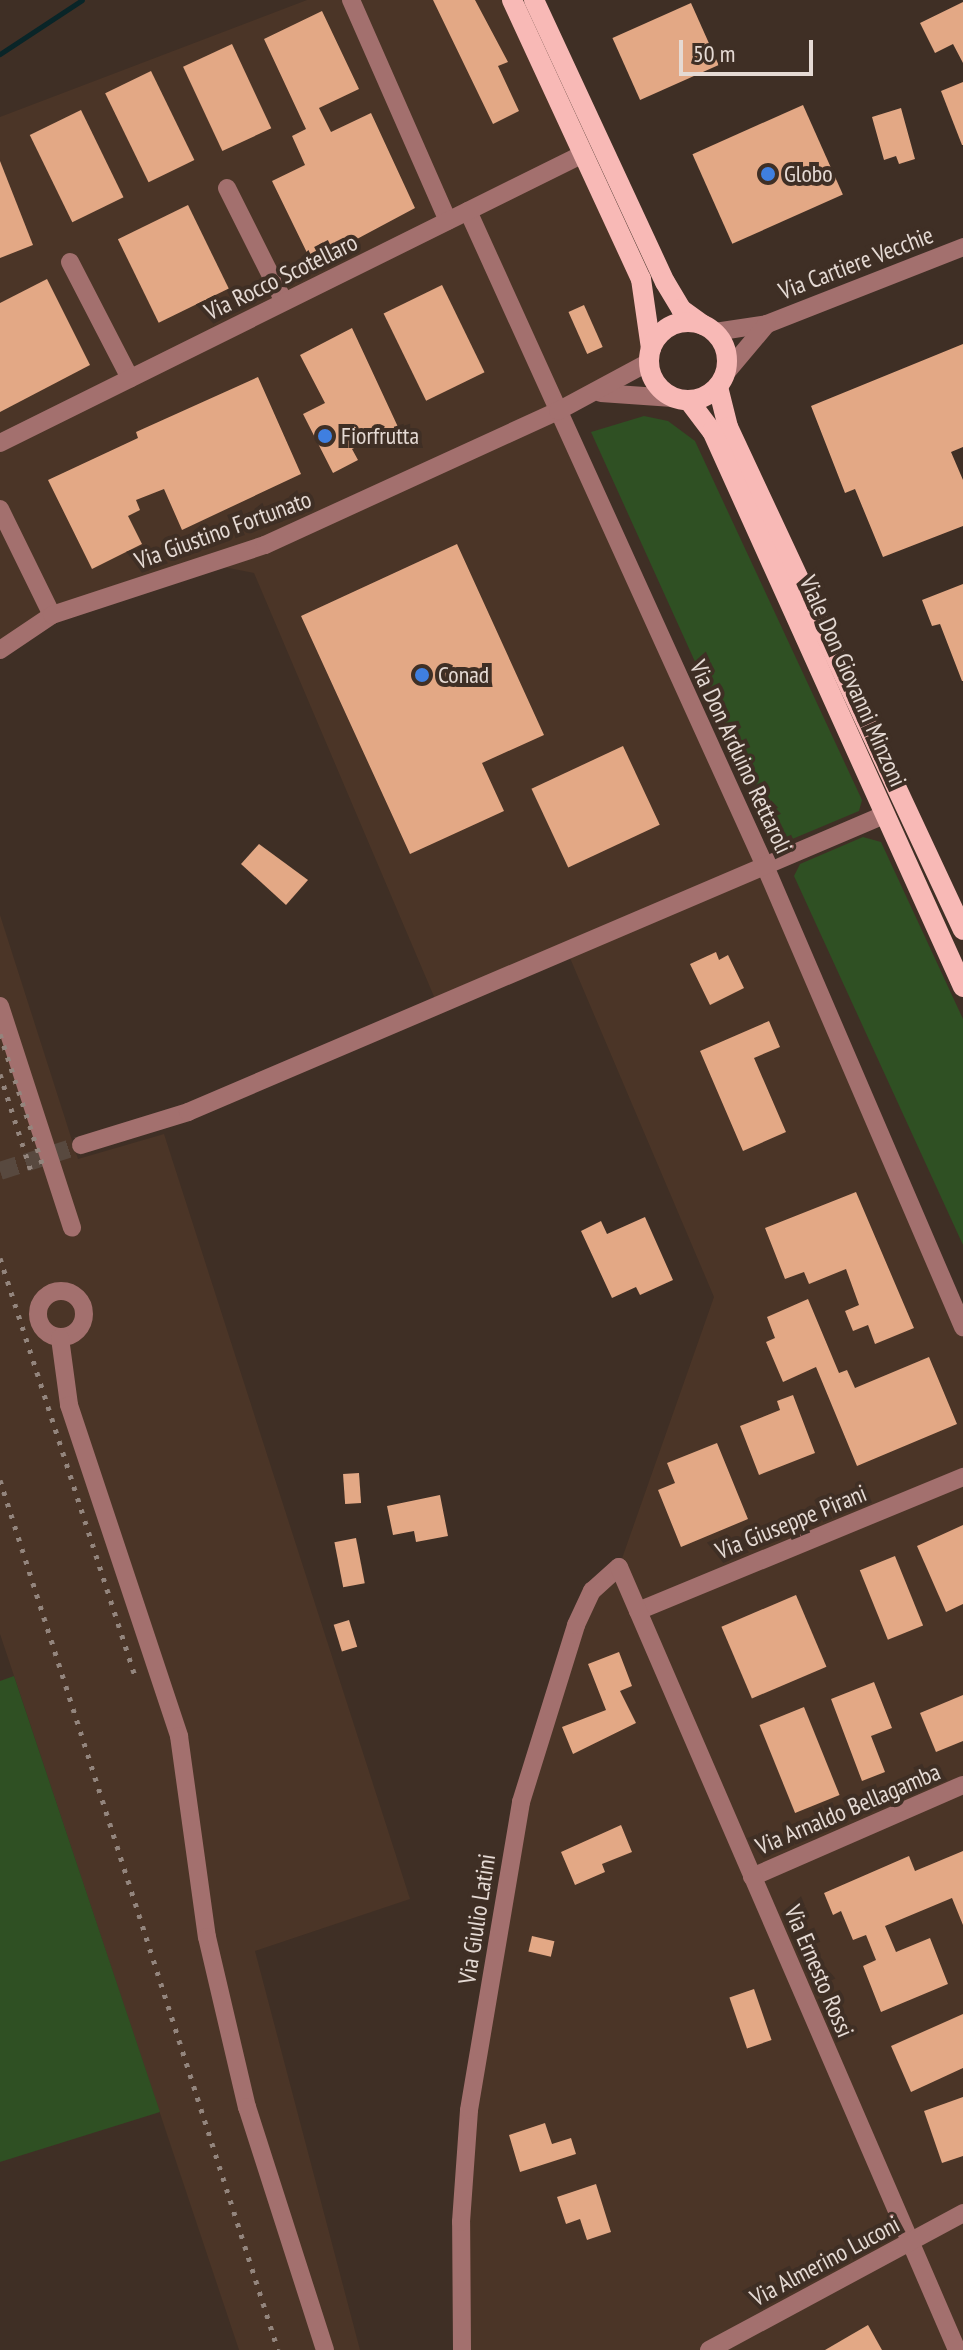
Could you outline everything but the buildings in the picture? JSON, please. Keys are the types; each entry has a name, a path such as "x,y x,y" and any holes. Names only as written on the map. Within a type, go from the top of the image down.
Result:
{"main road":[{"name":"Viale Don Giovanni Minzoni","path":"512,0 641,279 655,384 681,399 712,431 963,987"},
{"path":"534,0 665,282 681,309 709,328"},
{"path":"650,355 678,323 709,328"},
{"name":"Viale Don Giovanni Minzoni","path":"709,328 726,352 722,380 734,440 963,930"},
{"path":"681,399 722,380"}],"street":[{"path":"351,0 448,221"},
{"name":"Via Rocco Scotellaro","path":"0,443 583,154"},
{"path":"227,188 284,302"},
{"name":"Via Don Arduino Rettaroli","path":"468,211 765,866 963,1327"},
{"name":"Via Cartiere Vecchie","path":"709,328 767,324 963,247"},
{"path":"70,262 130,378"},
{"name":"Via Cartiere Vecchie","path":"722,380 767,324"},
{"name":"Via Giustino Fortunato","path":"0,650 52,615 265,545 594,394 650,355"},
{"name":"Via Giustino Fortunato","path":"594,394 618,391 681,399"},
{"path":"0,509 52,615"},
{"path":"81,1145 188,1112 884,815"},
{"path":"0,1006 72,1228"},
{"path":"60,1338 69,1405 179,1736 210,1952 261,2154 325,2350"},
{"name":"Via Giuseppe Pirani","path":"638,1611 963,1477"},
{"name":"Via Giulio Latini","path":"462,2350 460,2250 469,2110 524,1789 559,1668 592,1591 619,1567 638,1611"},
{"name":"Via Ernesto Rossi","path":"638,1611 957,2350"},
{"name":"Via Arnaldo Bellagamba","path":"752,1877 963,1785"},
{"name":"Via Almerino Luconi","path":"709,2350 963,2213"}],"shaded area":[{"path":"307,0 512,0 641,279 649,355 558,411 963,1327 963,2350 462,2350 461,2222 521,1802 576,1625 619,1567 714,1297 567,951 438,1006 254,573 208,564 52,615 0,646 0,117"},
{"path":"0,915 78,1159 164,1134 410,1899 255,1951 360,2350 239,2350 0,1634"}],"green space":[{"path":"644,416 668,421 695,441 862,800 859,811 778,845 591,432"},
{"path":"863,837 881,842 963,1019 963,1245 794,876 800,864"},
{"path":"14,1676 160,2112 0,2162 0,1681"}],"waterway":[{"path":"0,54 82,0"}],"tunnel":[{"path":"0,1171 81,1145"}],"railway":[{"path":"0,1034 43,1166"},
{"path":"0,1074 31,1171"},
{"path":"0,1258 136,1680"},
{"path":"0,1480 278,2350"}],"place":[{"name":"Globo","path":"768,174"},
{"name":"Fiorfrutta","path":"325,436"},
{"name":"Conad","path":"422,675"}]}
